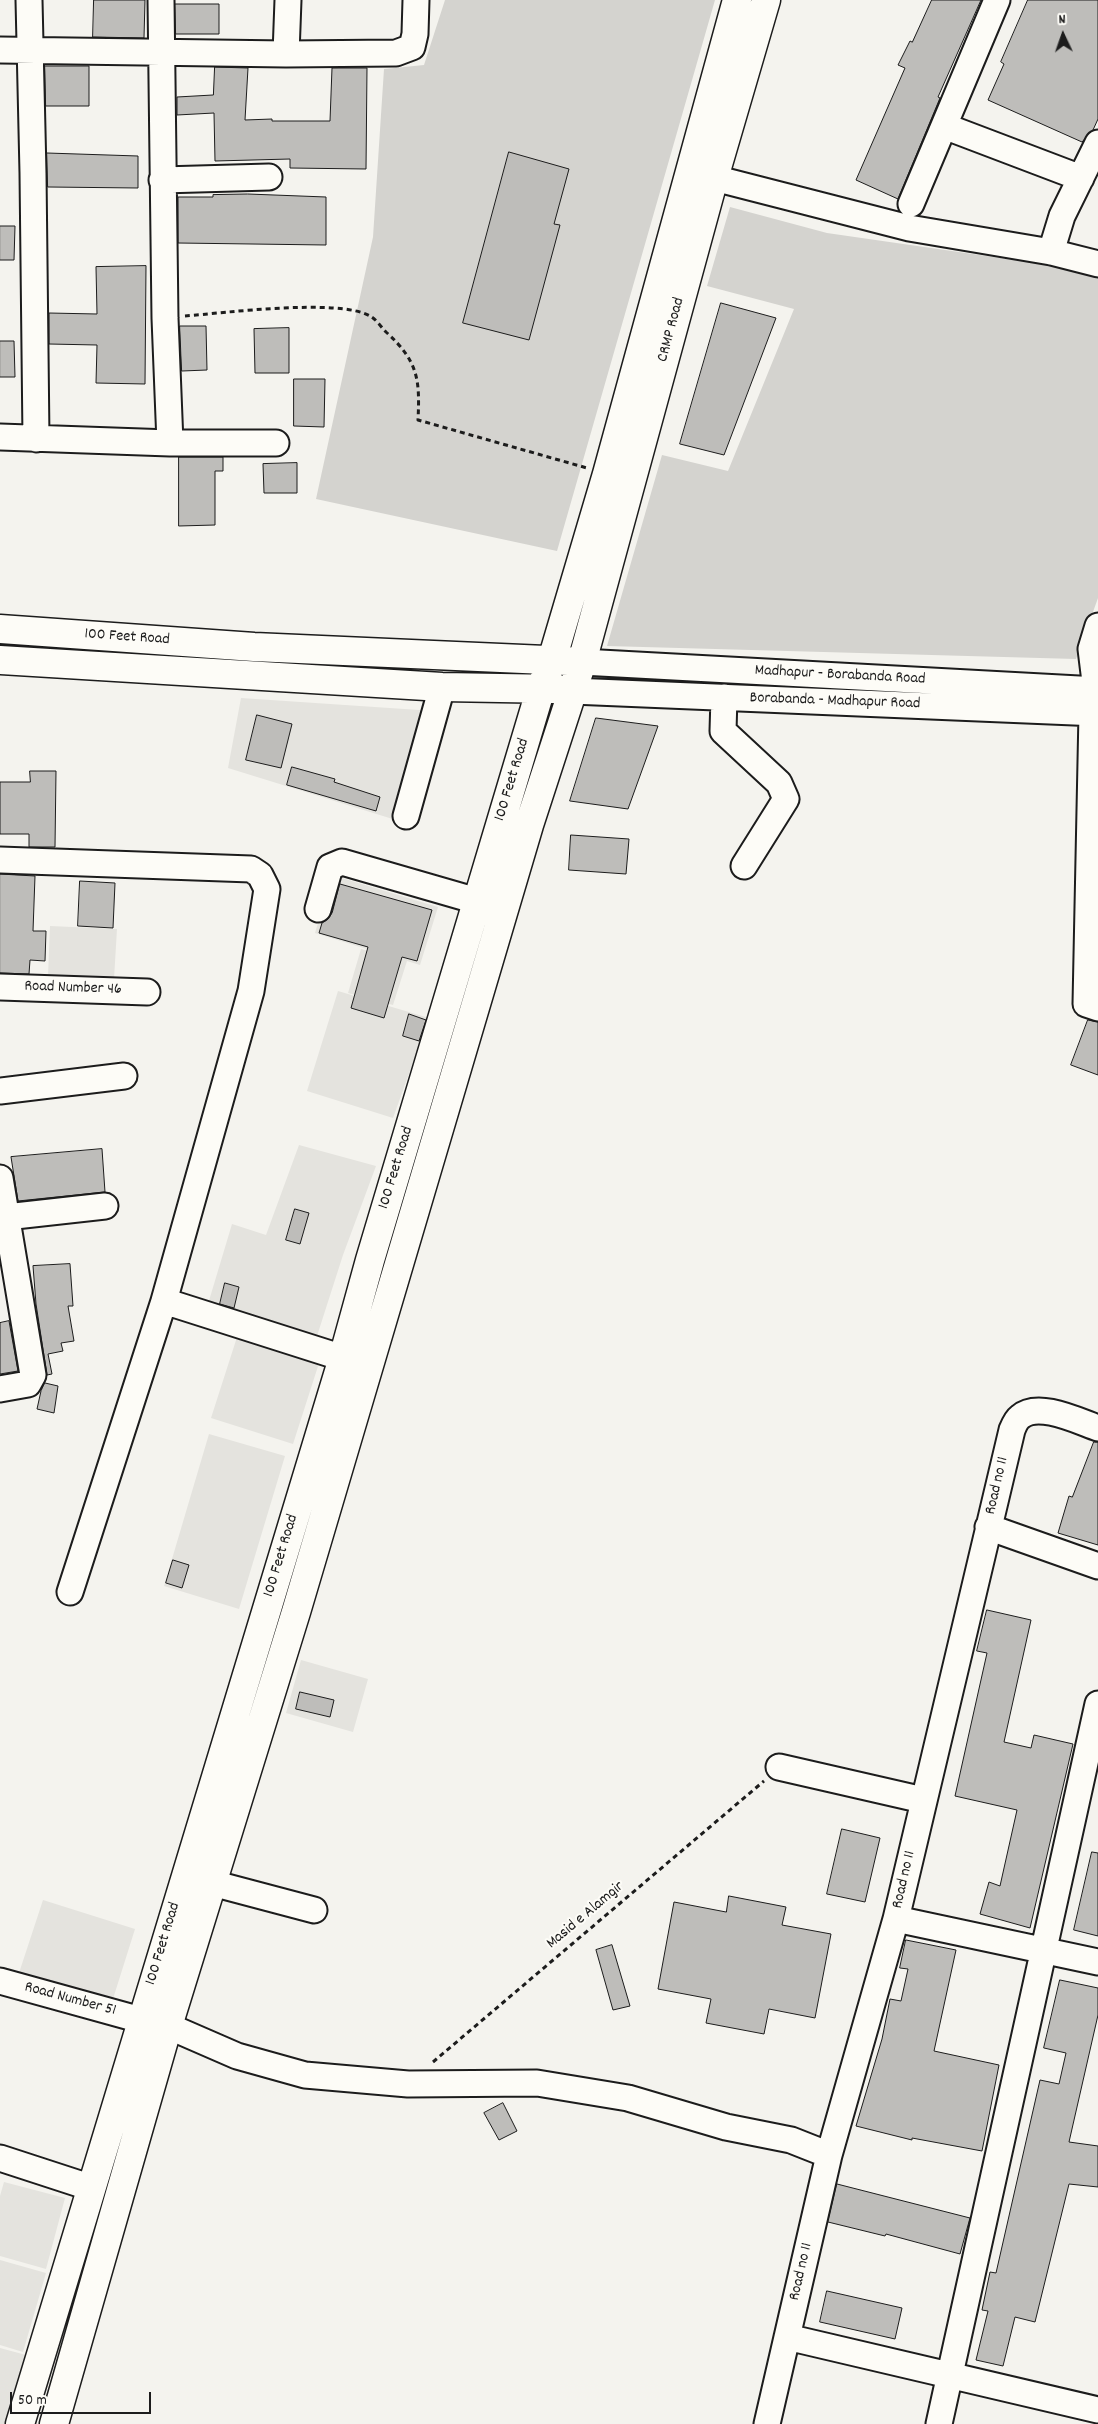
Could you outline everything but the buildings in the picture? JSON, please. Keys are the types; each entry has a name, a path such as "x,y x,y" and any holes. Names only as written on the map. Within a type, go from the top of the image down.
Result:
{"main road":[{"name":"CRMP Road","path":"541,688 552,660 607,474 737,0"},
{"name":"CRMP Road","path":"582,662 714,178 766,0"},
{"name":"100 Feet Road","path":"0,629 254,648 582,662 529,825 296,1612 168,2026 54,2424"},
{"name":"100 Feet Road","path":"0,660 442,687 541,688 572,691"},
{"name":"100 Feet Road","path":"20,2424 343,1358 370,1260 541,688"}],"street":[{"path":"28,0 36,439"},
{"path":"161,0 164,318 170,443"},
{"path":"286,54 288,0"},
{"path":"0,50 286,54 396,53 412,47 415,34 416,0"},
{"path":"911,204 997,0"},
{"path":"944,126 1081,178"},
{"path":"1051,252 1062,216 1098,143"},
{"path":"162,180 269,177"},
{"path":"714,178 910,228 1051,252 1098,264"},
{"path":"0,436 36,439 170,443 276,443"},
{"path":"1098,626 1091,649 1096,701 1086,1004 1098,1008"},
{"name":"Madhapur - Borabanda Road","path":"582,662 1096,701"},
{"path":"406,816 442,687"},
{"name":"Borabanda - Madhapur Road","path":"572,691 724,697 1096,701"},
{"path":"724,697 723,731 779,782 786,799 744,866"},
{"path":"0,860 252,869 260,874 267,889 251,991 164,1301 70,1592"},
{"path":"318,908 330,866 342,862 477,901"},
{"name":"Road Number 46","path":"0,986 147,992"},
{"path":"0,1091 124,1076"},
{"path":"0,1178 33,1379 28,1384 0,1389"},
{"path":"6,1216 105,1206"},
{"path":"164,1301 343,1358"},
{"name":"Road no 11","path":"767,2424 829,2155 896,1919 1012,1430 1018,1418 1028,1411 1039,1410 1098,1428"},
{"path":"988,1527 1098,1566"},
{"path":"939,2424 1045,1951 1098,1704"},
{"path":"779,1768 923,1800"},
{"path":"212,1883 314,1910"},
{"path":"896,1919 1098,1962"},
{"name":"Road Number 51","path":"0,1981 141,2020"},
{"path":"168,2026 237,2056 305,2075 408,2084 537,2083 628,2098 726,2127 791,2140 829,2155"},
{"path":"0,2158 92,2188"},
{"path":"787,2337 1098,2410"}],"path":[{"path":"164,318 282,308 344,308 370,316 397,341 414,366 419,388 418,420 583,467"},
{"name":"Masid e Alamgir","path":"408,2084 779,1768"}],"shaded area":[{"path":"445,0 715,0 557,551 316,499 373,237 384,69 424,65"},
{"path":"730,207 827,233 1056,266 1098,276 1098,598 1076,659 607,646 662,455 728,471 794,309 707,286"},
{"path":"241,698 449,712 412,825 228,768"},
{"path":"332,875 438,907 420,965 407,961 393,1005 348,993 361,949 399,959 315,933"},
{"path":"50,926 117,929 114,979 48,976"},
{"path":"338,991 429,1018 393,1118 307,1091"},
{"path":"299,1145 376,1166 343,1255 317,1336 208,1304 232,1224 266,1235"},
{"path":"238,1334 320,1360 293,1444 211,1418"},
{"path":"209,1434 285,1456 239,1609 164,1586"},
{"path":"301,1660 368,1679 353,1732 286,1713"},
{"path":"43,1900 135,1929 112,2002 19,1973"},
{"path":"4,2182 65,2198 46,2269 0,2256 0,2196"},
{"path":"0,2260 46,2273 23,2352 0,2345"},
{"path":"0,2348 26,2355 7,2424 0,2424"}]}
